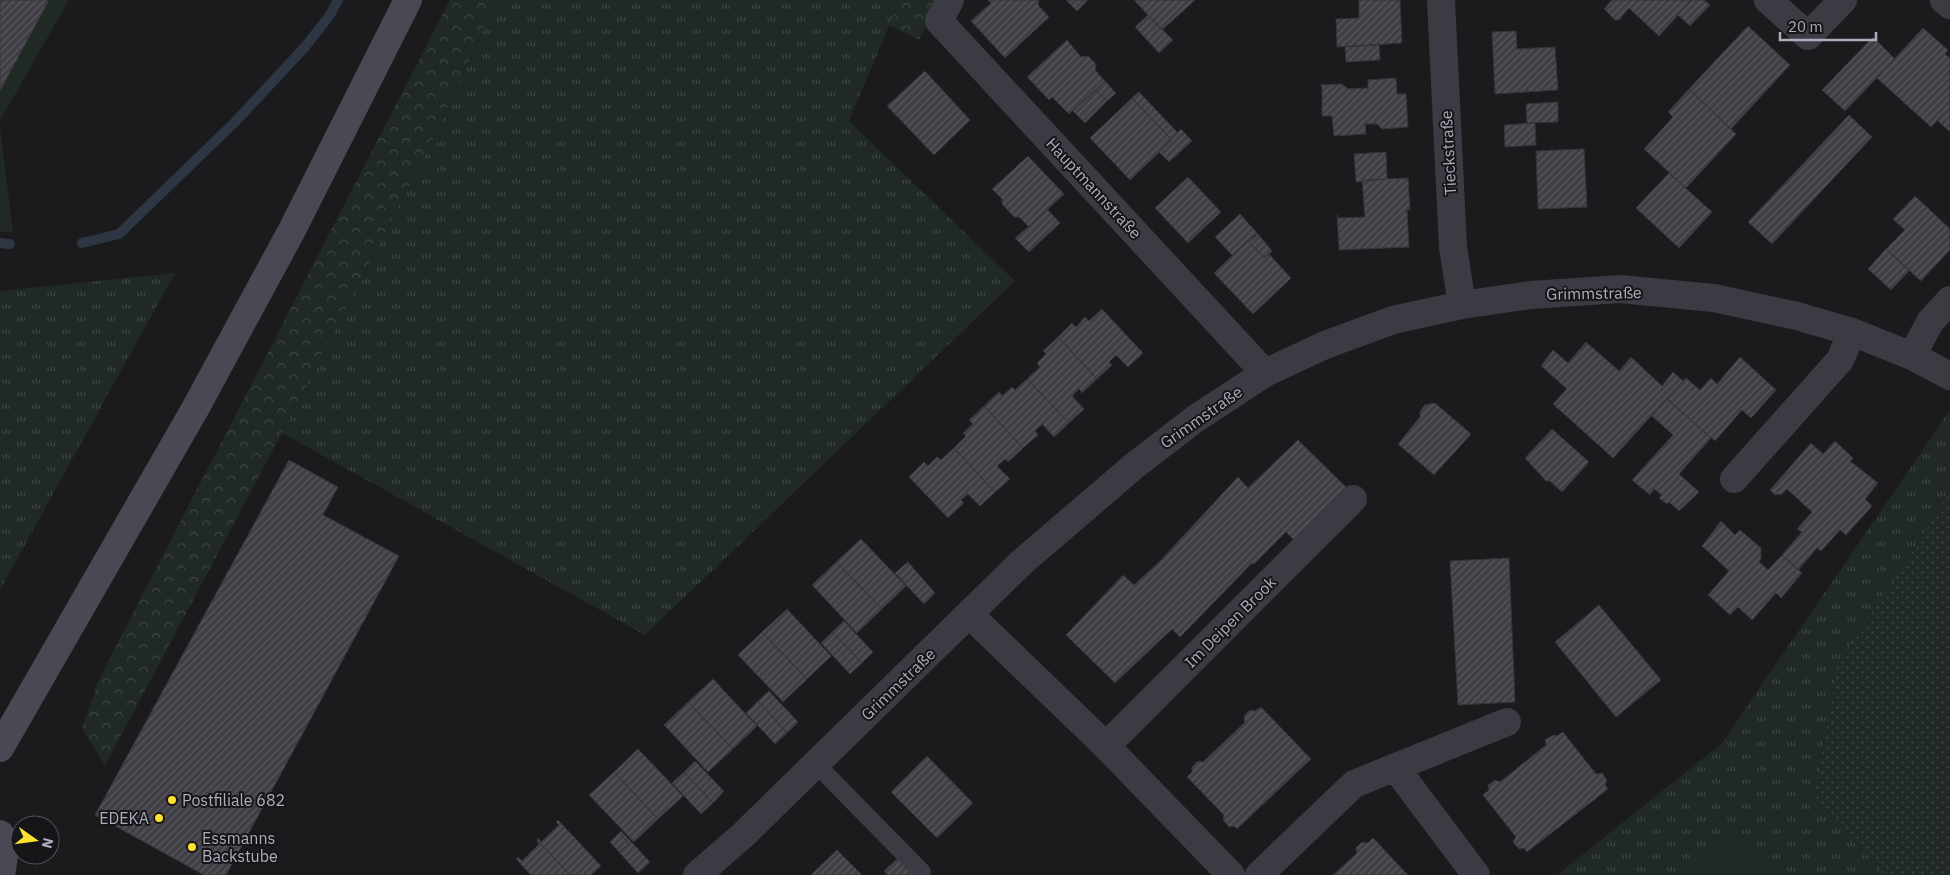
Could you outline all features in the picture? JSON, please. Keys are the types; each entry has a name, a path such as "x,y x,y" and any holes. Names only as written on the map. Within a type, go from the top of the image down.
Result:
{"main road":[{"path":"0,748 195,409 292,230 408,0"},
{"path":"0,834 4,856 1,875"}],"street":[{"name":"Hauptmannstraße","path":"950,0 939,21 1265,373"},
{"name":"Tieckstraße","path":"1440,0 1453,247 1462,305"},
{"path":"1768,0 1808,36 1843,0"},
{"path":"1944,0 1950,5"},
{"name":"Grimmstraße","path":"697,875 742,836 1021,563 1134,466 1195,419 1265,373 1325,345 1392,320 1462,305 1532,294 1620,289 1714,298 1798,316 1852,332 1912,356 1950,376"},
{"path":"1912,356 1930,322 1950,300"},
{"path":"1734,479 1840,360 1852,332"},
{"name":"Im Deipen Brook","path":"1106,746 1354,499"},
{"path":"970,615 1106,746 1231,875"},
{"path":"1259,875 1354,784 1507,722"},
{"path":"1395,767 1476,875"}],"lane":[{"path":"816,764 922,872"}],"green space":[{"path":"0,0 69,0 0,121"},
{"path":"450,0 497,0 431,143 282,433 105,766 82,728 99,679"},
{"path":"497,0 900,0 849,121 1015,281 645,635 282,433 431,143"},
{"path":"900,0 939,0 919,40 889,25"},
{"path":"0,126 13,232 0,232"},
{"path":"175,273 0,590 0,291"},
{"path":"1950,410 1950,875 1557,875 1721,744"},
{"path":"1950,491 1950,875 1885,875 1814,800 1838,662 1904,565"},
{"path":"1731,831 1777,875 1689,875"}],"building":[{"path":"0,0 49,0 0,91"},
{"path":"988,0 1039,0 1038,5 1049,17 1005,58 971,21 991,3"},
{"path":"1066,0 1088,0 1077,11"},
{"path":"1134,0 1195,0 1162,30"},
{"path":"1359,0 1400,0 1402,43 1337,47 1336,19 1359,18"},
{"path":"1612,0 1691,1 1659,36 1629,8 1619,20 1615,20 1604,9"},
{"path":"1691,0 1704,0 1710,5 1690,26 1678,15"},
{"path":"1148,15 1173,40 1159,53 1135,27"},
{"path":"1748,26 1790,65 1731,129 1689,89"},
{"path":"1923,28 1948,50 1945,54 1950,58 1950,107 1931,127 1877,78"},
{"path":"1516,31 1517,49 1555,47 1558,90 1495,94 1492,32"},
{"path":"1873,37 1895,59 1845,111 1822,90"},
{"path":"1067,40 1081,57 1088,56 1096,64 1095,70 1105,81 1069,114 1052,97 1049,100 1027,77"},
{"path":"1379,45 1380,60 1346,62 1345,47"},
{"path":"925,71 970,120 934,155 887,106"},
{"path":"1396,78 1397,94 1406,94 1408,127 1382,129 1377,124 1365,124 1366,134 1334,136 1332,116 1322,116 1322,86 1320,85 1342,84 1348,89 1368,88 1368,80"},
{"path":"1105,81 1116,93 1107,101 1096,90"},
{"path":"1689,89 1736,134 1686,188 1644,149 1673,117 1668,112"},
{"path":"1096,90 1107,101 1085,123 1073,111"},
{"path":"1139,92 1178,133 1171,139 1132,98"},
{"path":"1132,98 1172,140 1130,180 1090,138"},
{"path":"1558,102 1558,122 1527,123 1526,104"},
{"path":"1950,107 1950,132 1937,120"},
{"path":"1849,115 1872,137 1772,244 1748,222"},
{"path":"1535,123 1536,145 1505,147 1504,125"},
{"path":"1181,129 1192,141 1169,162 1159,152"},
{"path":"1584,149 1587,207 1538,209 1536,151"},
{"path":"1386,152 1387,179 1356,182 1354,154"},
{"path":"1028,156 1064,194 1029,227 1019,217 1014,217 1002,204 1002,199 992,189"},
{"path":"1669,173 1712,212 1679,248 1636,208"},
{"path":"1188,177 1221,212 1188,243 1155,208"},
{"path":"1408,178 1410,210 1407,210 1409,247 1339,250 1337,215 1338,218 1365,217 1362,180"},
{"path":"1915,196 1950,229 1950,250 1921,281 1886,249 1905,230 1893,219"},
{"path":"1048,210 1060,223 1029,252 1015,238"},
{"path":"1240,214 1258,234 1253,236 1232,255 1215,237"},
{"path":"1258,234 1272,251 1264,258 1249,242"},
{"path":"1253,236 1249,242 1264,258 1269,254 1291,278 1253,314 1214,273"},
{"path":"1886,249 1909,271 1891,290 1868,269"},
{"path":"1102,309 1143,353 1128,367 1116,355 1109,362 1112,365 1097,379 1058,337 1072,323 1076,327 1085,317 1089,321"},
{"path":"1058,337 1097,379 1082,393 1079,389 1072,396 1084,409 1069,423 1027,379 1040,367 1037,363 1046,354 1043,351"},
{"path":"1586,342 1619,371 1631,357 1662,386 1673,372 1683,381 1613,458 1553,404 1567,389 1541,366 1553,350 1568,363"},
{"path":"1740,357 1776,390 1751,418 1742,410 1715,441 1667,399 1686,378 1700,390 1711,378 1717,384"},
{"path":"1027,379 1069,423 1054,437 1042,424 1035,431 1038,435 1023,448 984,406 999,392 1002,396 1012,387 1015,390"},
{"path":"1667,399 1711,438 1679,474 1699,492 1679,511 1669,502 1667,504 1659,498 1662,495 1654,489 1650,495 1632,480 1673,435 1652,416"},
{"path":"1435,403 1471,434 1434,475 1398,444 1420,417 1420,411 1425,405"},
{"path":"984,406 1023,448 1008,462 1005,459 997,466 1010,479 995,492 954,448 966,436 963,433 973,424 969,420"},
{"path":"1552,429 1589,462 1562,492 1550,481 1546,481 1525,458"},
{"path":"1298,440 1346,487 1294,540 1286,532 1254,564 1252,563 1180,637 1172,629 1115,683 1066,635 1123,575 1134,585 1160,561 1238,477 1248,488"},
{"path":"1835,441 1853,458 1850,461 1878,483 1865,499 1872,506 1846,535 1840,530 1821,551 1817,548 1798,570 1782,555 1802,532 1797,529 1812,512 1787,489 1782,494 1775,495 1770,490 1811,443 1823,454"},
{"path":"954,448 995,492 980,506 968,494 961,500 964,503 948,518 909,477 924,462 928,466 937,457 941,460"},
{"path":"289,460 338,487 323,515 399,556 226,875 204,875 95,815"},
{"path":"1721,521 1735,535 1740,530 1761,548 1759,562 1768,570 1782,555 1802,573 1781,598 1776,593 1752,620 1738,607 1730,615 1708,595 1729,571 1702,546"},
{"path":"861,539 906,586 882,609 836,562"},
{"path":"1509,558 1515,702 1458,705 1450,561"},
{"path":"836,562 882,609 857,633 812,585"},
{"path":"908,562 935,593 924,604 895,573"},
{"path":"1599,605 1661,680 1616,717 1555,642"},
{"path":"787,609 831,656 807,679 762,632"},
{"path":"844,621 873,652 862,663 832,632"},
{"path":"762,632 807,679 783,702 738,655"},
{"path":"832,632 862,663 850,674 821,643"},
{"path":"713,679 757,726 733,749 688,702"},
{"path":"769,691 798,722 787,733 758,701"},
{"path":"758,701 787,733 775,744 746,713"},
{"path":"688,702 733,749 708,772 664,725"},
{"path":"1261,707 1311,759 1237,829 1234,826 1229,827 1223,820 1224,815 1187,777 1192,772 1192,767 1198,761 1203,762 1245,722 1244,716 1250,710 1255,711"},
{"path":"1563,732 1596,774 1602,773 1607,780 1605,785 1608,789 1527,852 1524,848 1519,849 1513,842 1516,837 1483,795 1489,790 1488,785 1495,780 1500,782 1546,745 1545,740"},
{"path":"638,749 683,796 658,819 614,772"},
{"path":"927,756 973,803 937,838 891,792"},
{"path":"695,761 724,791 713,803 684,772"},
{"path":"614,772 658,819 634,842 589,795"},
{"path":"684,772 713,803 701,814 672,783"},
{"path":"558,820 601,866 591,875 570,875 537,840 538,838 541,842 559,825 556,822"},
{"path":"621,831 650,862 638,873 619,852 629,844 619,833"},
{"path":"619,833 629,844 619,852 610,842"},
{"path":"1373,838 1408,875 1333,875 1357,853 1356,848 1362,842 1368,843"},
{"path":"537,840 570,875 531,875 516,859 518,857 522,861 539,844"},
{"path":"837,850 862,875 811,875"},
{"path":"898,858 915,875 888,875 884,871"}],"waterway":[{"path":"82,243 119,234 235,122 305,47 330,15 338,0"},
{"path":"0,243 10,244"}],"place":[{"name":"Postfiliale 682","path":"172,800"},
{"name":"EDEKA","path":"159,818"},
{"name":"Essmanns Backstube","path":"192,847"}]}
